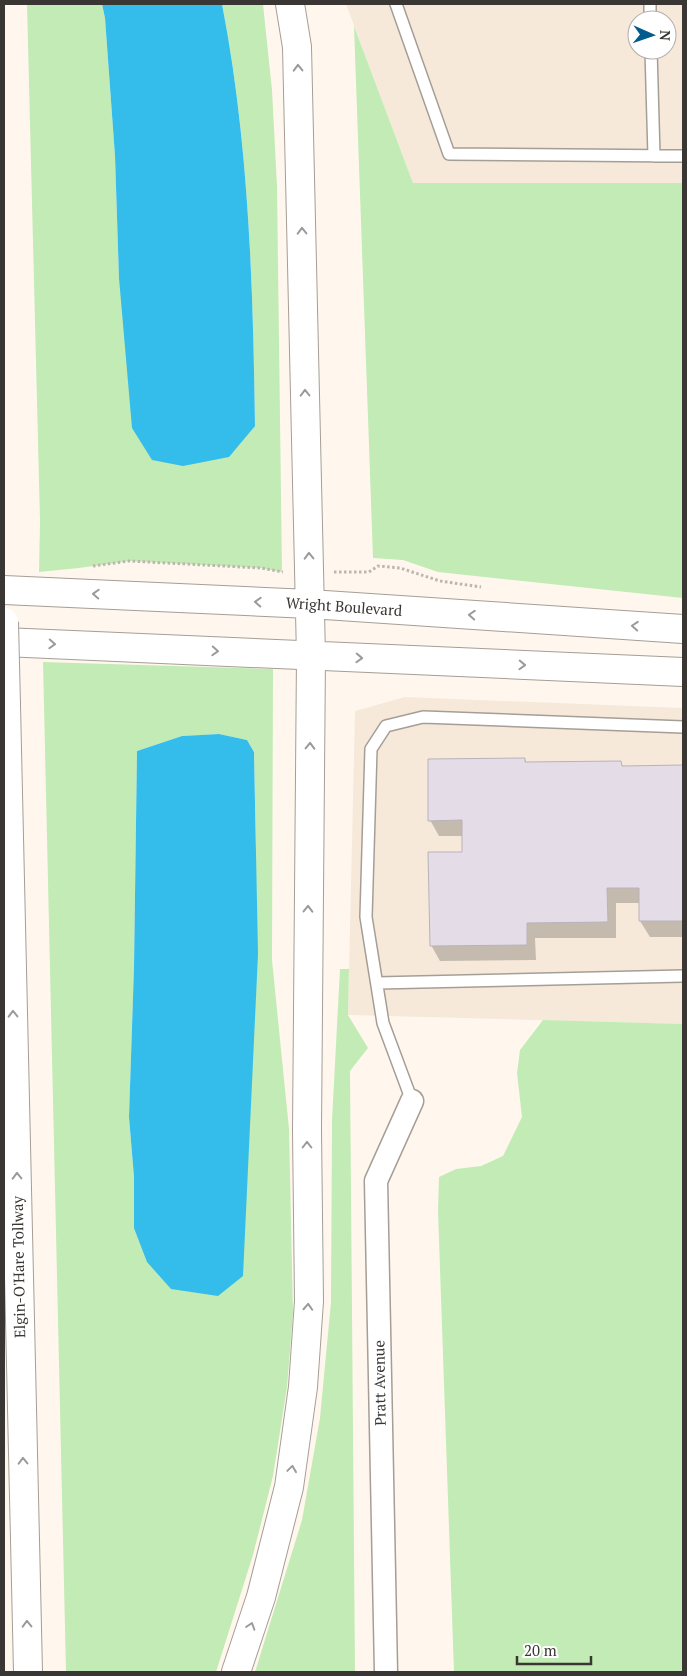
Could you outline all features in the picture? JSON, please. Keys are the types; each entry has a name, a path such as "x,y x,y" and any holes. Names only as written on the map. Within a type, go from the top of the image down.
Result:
{"main road":[{"path":"236,1672 261,1597 289,1487 303,1387 309,1301 307,1111 311,656 298,47 290,4"},
{"name":"Wright Boulevard","path":"4,590 310,604 683,629"},
{"name":"Elgin-O'Hare Tollway","path":"4,622 28,1672"},
{"path":"4,642 683,672"}],"street":[{"name":"Pratt Avenue","path":"386,1672 376,1181 412,1101"}],"lane":[{"path":"396,4 449,154 683,156"},
{"path":"651,60 654,156"},
{"path":"412,1101 383,1022 366,917 371,749 386,726 423,716 683,727"},
{"path":"377,983 683,976"}],"path":[{"path":"88,567 129,561 261,568 282,572"},
{"path":"369,572 378,566 400,568 440,581 488,588"}],"shaded area":[{"path":"346,4 683,4 683,183 413,183"},
{"path":"405,697 683,708 683,1024 348,1015 355,711"}],"green space":[{"path":"27,4 102,4 105,18 115,156 119,278 255,426 251,267 244,161 231,56 222,4 263,4 272,90 277,186 282,572 261,568 129,561 39,572 40,521"},
{"path":"354,26 413,183 683,183 683,598 438,572 403,560 373,558"},
{"path":"43,662 273,669 272,960 289,1129 293,1313 287,1387 273,1476 253,1555 216,1672 66,1672","holes":["219,734 247,740 254,752 256,846 134,1228 134,1177 129,1117 134,967 137,751 182,736"]},
{"path":"340,969 349,969 348,1015 368,1048 350,1071 355,1672 255,1672 302,1520 320,1418 331,1302 332,1120"},
{"path":"543,1020 683,1024 683,1672 454,1672 438,1211 439,1177 456,1169 481,1166 503,1156 522,1117 517,1073 520,1050"}],"water":[{"path":"102,4 222,4 231,56 244,161 251,267 255,426 229,457 183,466 152,460 132,428 119,278 115,156 105,18"},
{"path":"219,734 247,740 254,752 258,954 243,1276 218,1296 171,1289 147,1262 134,1228 134,1177 129,1117 134,967 137,751 182,736"}],"building":[{"path":"525,758 525,762 621,761 622,766 683,765 683,921 639,921 639,888 607,888 608,922 527,923 527,945 430,946 428,852 462,852 462,820 428,821 428,759"}]}
